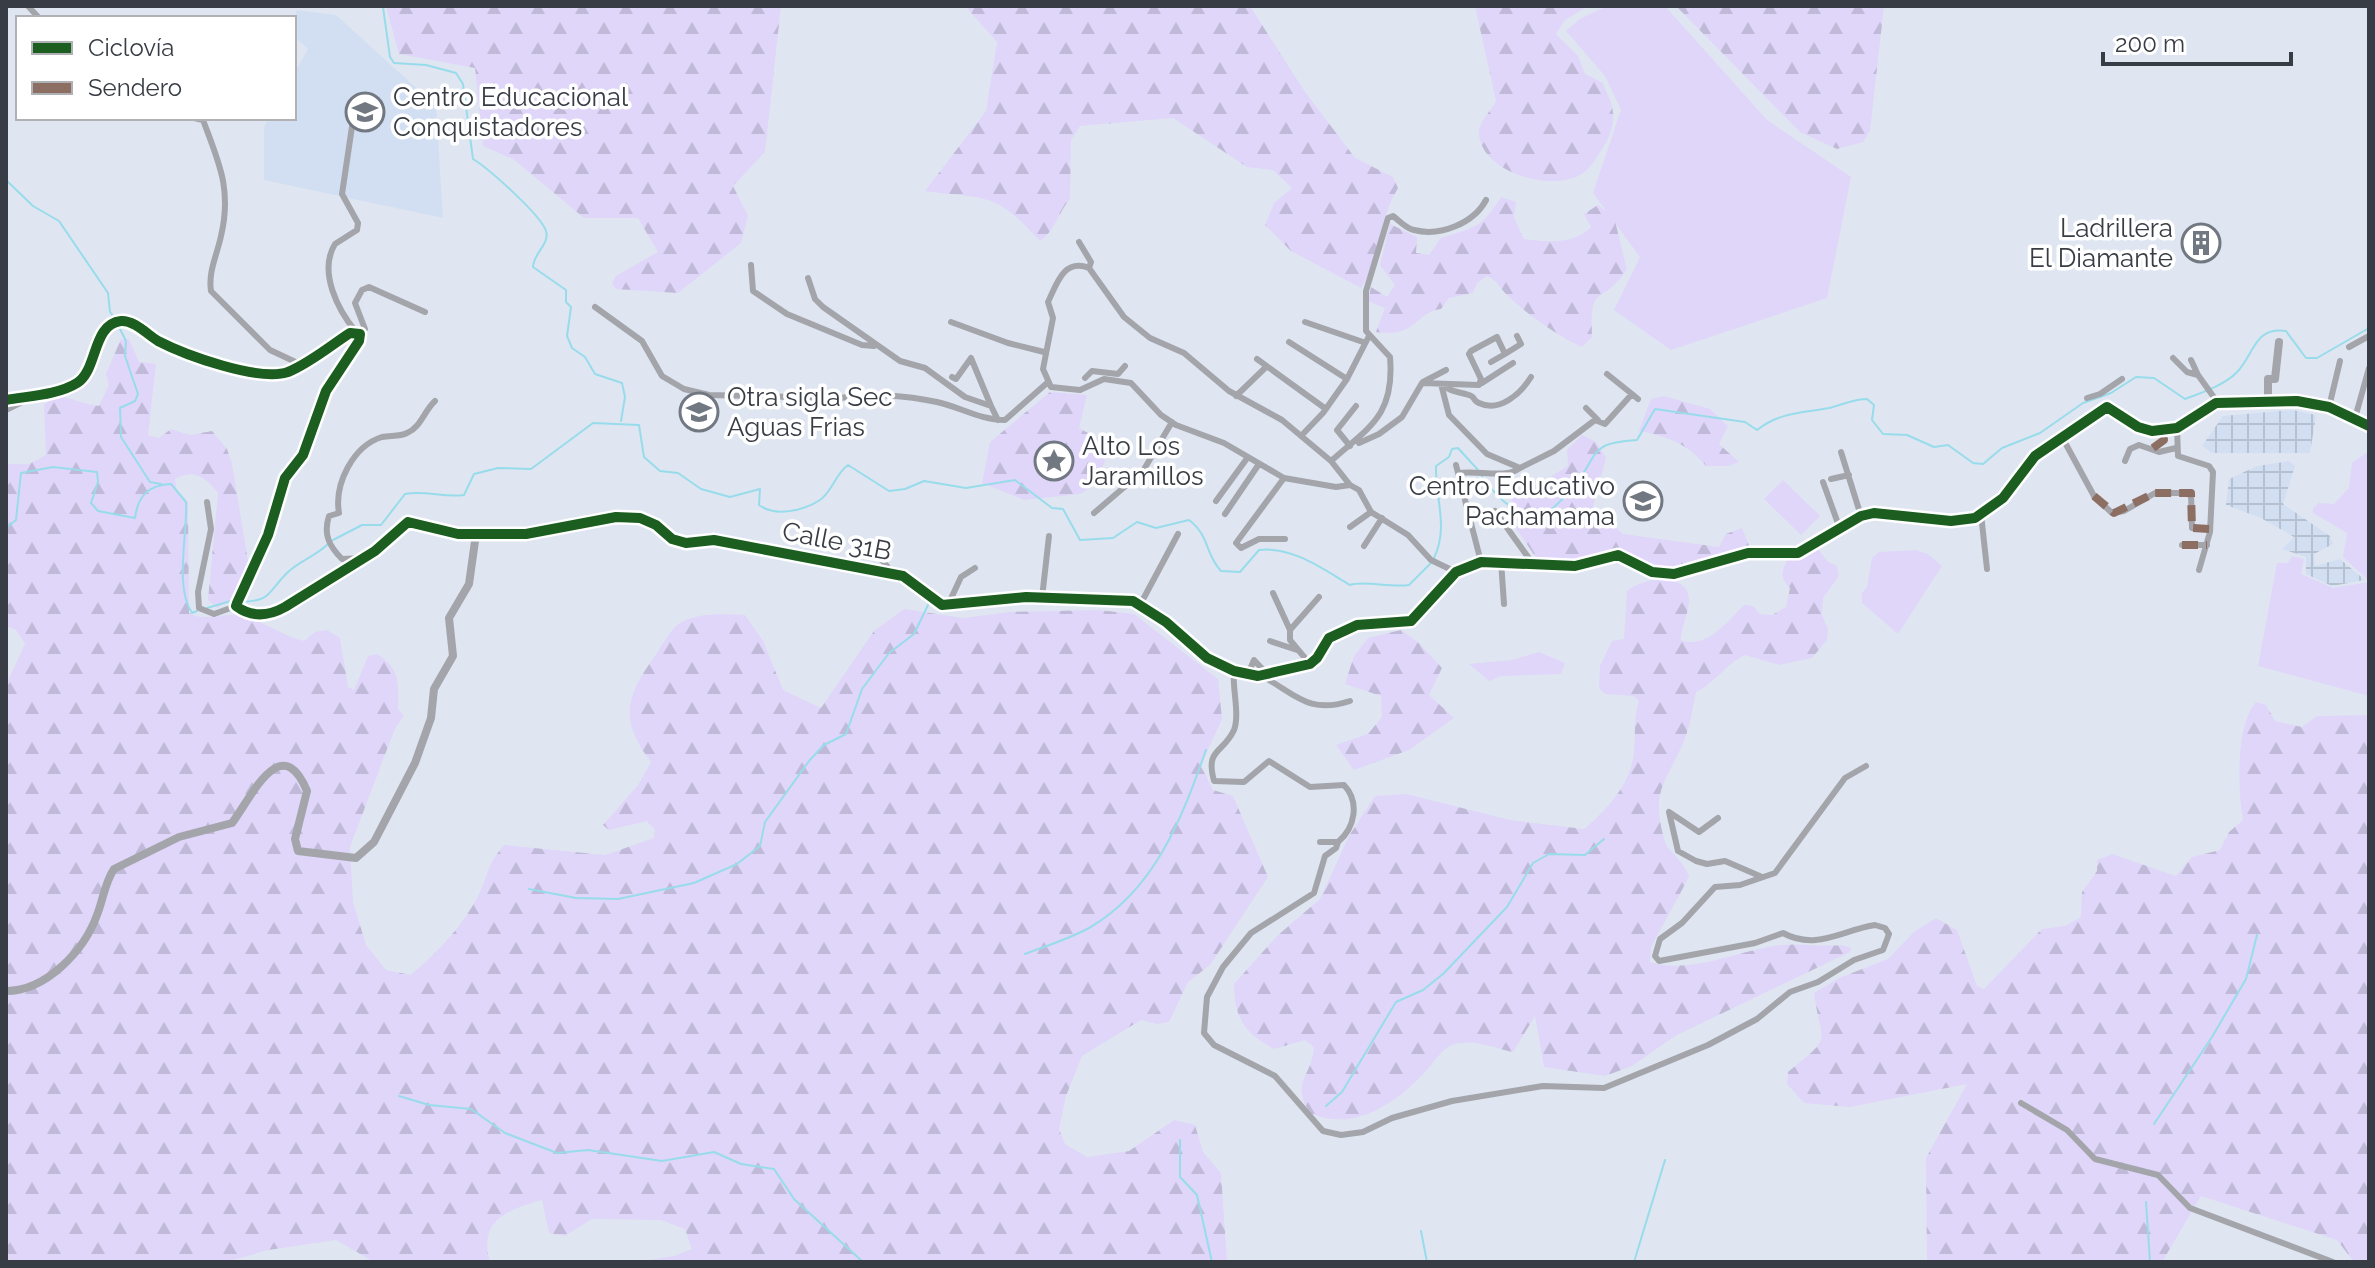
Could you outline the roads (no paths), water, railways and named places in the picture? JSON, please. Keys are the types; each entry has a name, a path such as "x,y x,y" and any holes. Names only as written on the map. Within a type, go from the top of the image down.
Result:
{"street":[{"path":"28,6 36,16"},
{"path":"36,16 38,6"},
{"path":"203,120 226,185 221,236 209,281 211,291 270,350 302,365"},
{"path":"207,502 211,529 198,592 201,610 214,614 237,603 268,535 285,478 303,455 326,391 359,341 337,306 330,263 335,244 357,230 358,223 342,194 353,120"},
{"path":"1331,461 1353,445 1379,415 1389,394 1390,357 1369,336 1364,301 1388,218 1393,216 1416,231 1455,227 1474,216 1486,200"},
{"path":"1079,242 1091,262 1089,268"},
{"path":"751,265 753,291 787,314 862,345 877,346"},
{"path":"1047,383 1044,352 1053,318 1048,302 1062,273 1076,265 1089,268 1124,317 1150,338 1184,353 1236,396 1282,420 1331,461 1350,485 1359,490 1371,512 1408,535 1434,562 1456,572"},
{"path":"808,278 815,299 823,307 877,346 900,361 925,368 965,397 991,406"},
{"path":"365,329 355,303 362,290 369,287 425,312"},
{"path":"595,307 642,341 662,376 684,389 709,395 841,398 857,395 937,402 959,411 998,420 1010,418 1047,383"},
{"path":"6,400 75,384 90,369 95,348 118,321 126,321 174,349 218,365 284,373 356,332"},
{"path":"951,322 1008,343 1044,352"},
{"path":"1305,322 1363,342"},
{"path":"1479,385 1481,379 1469,354 1474,348 1496,334 1505,354"},
{"path":"1301,436 1326,409 1355,368 1363,342 1369,336"},
{"path":"1491,362 1521,344 1517,336"},
{"path":"2349,347 2369,336"},
{"path":"1289,342 1347,379"},
{"path":"2268,402 2268,379 2275,379 2279,342"},
{"path":"952,377 956,379 971,358 998,420"},
{"path":"2173,358 2187,372 2201,378"},
{"path":"1257,359 1265,368 1326,409"},
{"path":"2191,360 2218,403"},
{"path":"2329,407 2340,361"},
{"path":"1423,382 1479,385 1513,363"},
{"path":"1085,378 1092,371 1118,374 1125,366"},
{"path":"1236,396 1265,368"},
{"path":"2355,418 2369,368"},
{"path":"1353,445 1379,434 1402,417 1423,382 1446,370"},
{"path":"1586,408 1605,424 1635,397 1607,374"},
{"path":"1441,384 1453,394 1470,395 1479,403 1493,405 1518,395 1531,377"},
{"path":"975,568 961,577 948,605 1042,598 1120,599 1140,605 1207,658 1234,671 1264,675 1310,664 1329,638 1357,625 1411,621 1456,572 1481,562 1575,566 1618,555 1652,572 1674,574 1748,553 1798,553 1861,516 1874,513 1951,521 1981,514 2003,498 2035,456 2103,401 2122,379"},
{"path":"1047,383 1076,390 1096,380 1123,381 1137,387 1151,405 1172,422 1224,443 1284,478 1336,487 1350,485"},
{"path":"1441,384 1449,415 1487,454 1520,468"},
{"path":"6,410 37,395"},
{"path":"2087,398 2103,401 2138,427 2163,431 2177,428 2218,403 2297,401 2329,407 2369,426"},
{"path":"364,558 342,559 328,542 329,516 339,513 340,492 357,452 382,437 406,434 416,427 435,401"},
{"path":"1353,445 1337,430 1356,406"},
{"path":"1459,473 1483,470 1512,473 1598,420"},
{"path":"1094,513 1143,471 1172,422"},
{"path":"2177,428 2176,448 2181,458 2209,466 2213,472 2210,529 2199,570"},
{"path":"2153,448 2164,440 2163,431"},
{"path":"2062,437 2094,496 2112,513 2124,511 2155,493 2191,493 2192,528 2210,529"},
{"path":"2125,461 2132,447 2143,445 2159,452 2176,448"},
{"path":"1841,452 1861,516"},
{"path":"1216,501 1248,457"},
{"path":"1225,514 1259,464"},
{"path":"1456,465 1481,562"},
{"path":"1831,479 1849,475"},
{"path":"1284,478 1236,543 1241,548 1259,539 1285,539"},
{"path":"1823,482 1840,529"},
{"path":"1495,511 1533,564"},
{"path":"1350,527 1371,512"},
{"path":"1981,514 1987,569"},
{"name":"Calle 31B","path":"237,603 249,614 273,614 364,558 408,522 458,534 543,533 580,521 616,517 640,518 656,525 672,539 686,543 714,540 888,573 910,579 931,598 948,605"},
{"path":"1364,546 1382,518"},
{"path":"6,991 22,990 49,977 85,940 114,869 179,837 232,823 266,774 275,767 288,767 296,772 307,791 295,839 298,851 356,858 374,842 415,763 431,718 434,689 453,656 449,618 469,584 476,534"},
{"path":"1140,605 1178,534"},
{"path":"1042,598 1049,536"},
{"path":"2182,545 2207,545"},
{"path":"877,555 887,566 888,573"},
{"path":"1501,561 1504,604"},
{"path":"1273,593 1290,630 1290,640 1310,664"},
{"path":"1290,630 1319,597"},
{"path":"1270,641 1298,651"},
{"path":"1248,674 1254,660 1264,675 1306,704 1321,707 1350,701"},
{"path":"1234,671 1234,730 1214,754 1210,765 1214,781 1244,782 1269,761 1310,787 1344,785 1351,792 1354,814 1344,837 1325,856 1314,893 1251,933 1223,967 1207,997 1204,1033 1214,1045 1275,1076 1323,1131 1341,1135 1363,1132 1392,1118 1452,1101 1543,1086 1604,1088 1708,1045 1757,1019 1790,992 1818,982 1854,960 1883,950 1889,941 1885,928 1875,925 1817,941 1797,941 1783,933 1755,943 1659,961 1655,956 1660,939 1682,923 1715,887 1740,885 1780,869 1845,778 1866,766"},
{"path":"1718,818 1699,832 1669,812 1678,851 1707,864 1725,861 1762,877"},
{"path":"1320,842 1338,842"},
{"path":"2021,1103 2067,1130 2095,1159 2158,1175 2190,1208 2333,1262"}],"waterway":[{"path":"378,6 383,7 390,57 394,63 426,65 456,73 463,84 473,159 513,192 535,214 546,231 546,240 533,267 566,290 566,302 571,307 567,336 572,348 585,357 595,374 622,383 625,397 621,421"},
{"path":"6,180 33,206 59,221 108,293 110,312 114,317"},
{"path":"119,327 126,341 125,356 138,394 135,401 120,408 121,437 150,482 161,484"},
{"path":"1481,475 1508,505 1525,511 1548,513 1572,489 1602,447 1637,440 1655,409 1745,422 1757,430 1783,416 1867,399 1874,405 1872,420 1883,434 1907,435 1934,447 1948,445 1973,463 1983,464 2002,448 2040,433 2083,403 2111,393 2136,377 2154,378 2185,399 2232,377 2267,333 2286,331 2306,358 2317,358 2369,328"},
{"path":"333,540 362,525 381,525 405,494 464,495 474,474 498,468 531,469 593,423 639,425 644,457 660,471 678,473 701,489 730,497 760,489 759,505 773,511 797,510 820,500 848,465 889,491 905,489 924,481 966,488 1015,480 1052,508 1063,509 1080,540 1113,538 1137,522 1156,528 1189,520 1201,532 1221,571 1240,572 1259,550 1271,550 1307,560 1350,585 1402,586 1409,585 1431,563"},
{"path":"1434,558 1441,524 1436,466 1449,457 1452,449 1458,448 1478,470"},
{"path":"6,528 16,520 21,473 53,467 97,472 98,482 91,503 98,511 135,518 142,498 150,489 171,484 186,502 184,589 192,613 197,611"},
{"path":"240,602 264,598 290,570 328,544"},
{"path":"207,608 234,600"},
{"path":"529,889 576,898 618,899 694,883 737,864 760,846 765,822 809,761 824,745 846,734 862,689 889,653 914,634 929,603"},
{"path":"1025,954 1089,928 1132,894 1149,873 1176,826 1206,750"},
{"path":"1326,1106 1342,1092 1396,1002 1423,990 1443,974 1507,907 1533,863 1549,854 1585,855 1604,839"},
{"path":"2154,1124 2246,979 2257,935"},
{"path":"399,1096 429,1105 471,1109 505,1133 557,1153 588,1150 662,1161 714,1152 741,1164 774,1169 794,1199 863,1262"},
{"path":"1180,1140 1180,1177 1197,1195 1212,1262"},
{"path":"1634,1262 1665,1160"},
{"path":"2146,1202 2150,1262"},
{"path":"1421,1231 1427,1262"}],"place":[{"name":"Centro Educacional Conquistadores","path":"365,112"},
{"name":"Ladrillera El Diamante","path":"2201,243"},
{"name":"Otra sigla Sec Aguas Frias","path":"699,412"},
{"name":"Alto Los Jaramillos","path":"1054,461"},
{"name":"Centro Educativo Pachamama","path":"1643,501"}]}
